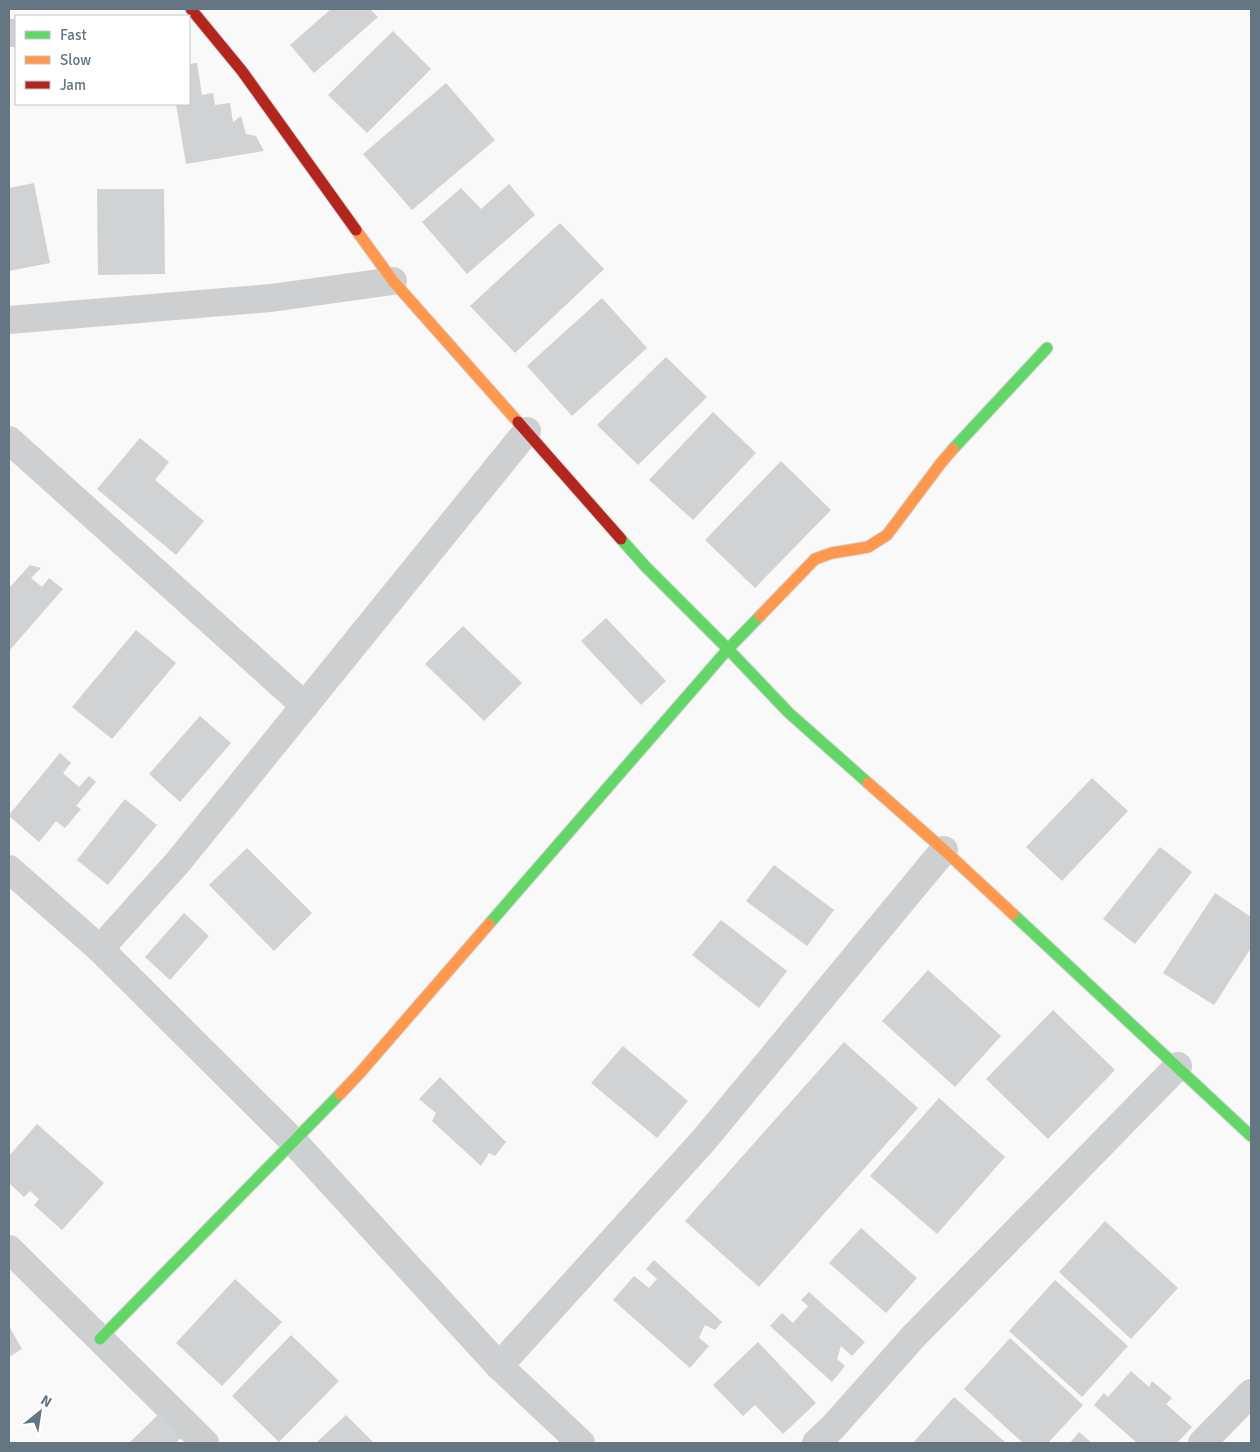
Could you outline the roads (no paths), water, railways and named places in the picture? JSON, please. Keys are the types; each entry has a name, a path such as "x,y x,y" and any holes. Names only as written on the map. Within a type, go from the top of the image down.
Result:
{"street":[{"path":"193,17 242,72 393,281 645,566 789,713 944,850 1251,1136"},
{"path":"9,320 271,298 393,281"},
{"path":"100,1339 359,1074 728,649 815,559 832,553 868,547 887,535 940,463 1047,348"},
{"path":"100,949 178,862 527,431"},
{"path":"9,440 304,706"},
{"path":"499,1366 703,1141 944,850"},
{"path":"9,869 100,949 294,1142 499,1366 581,1443"},
{"path":"816,1443 833,1427 913,1337 1178,1066"},
{"path":"9,1249 205,1443"},
{"path":"1202,1443 1251,1393"}]}
